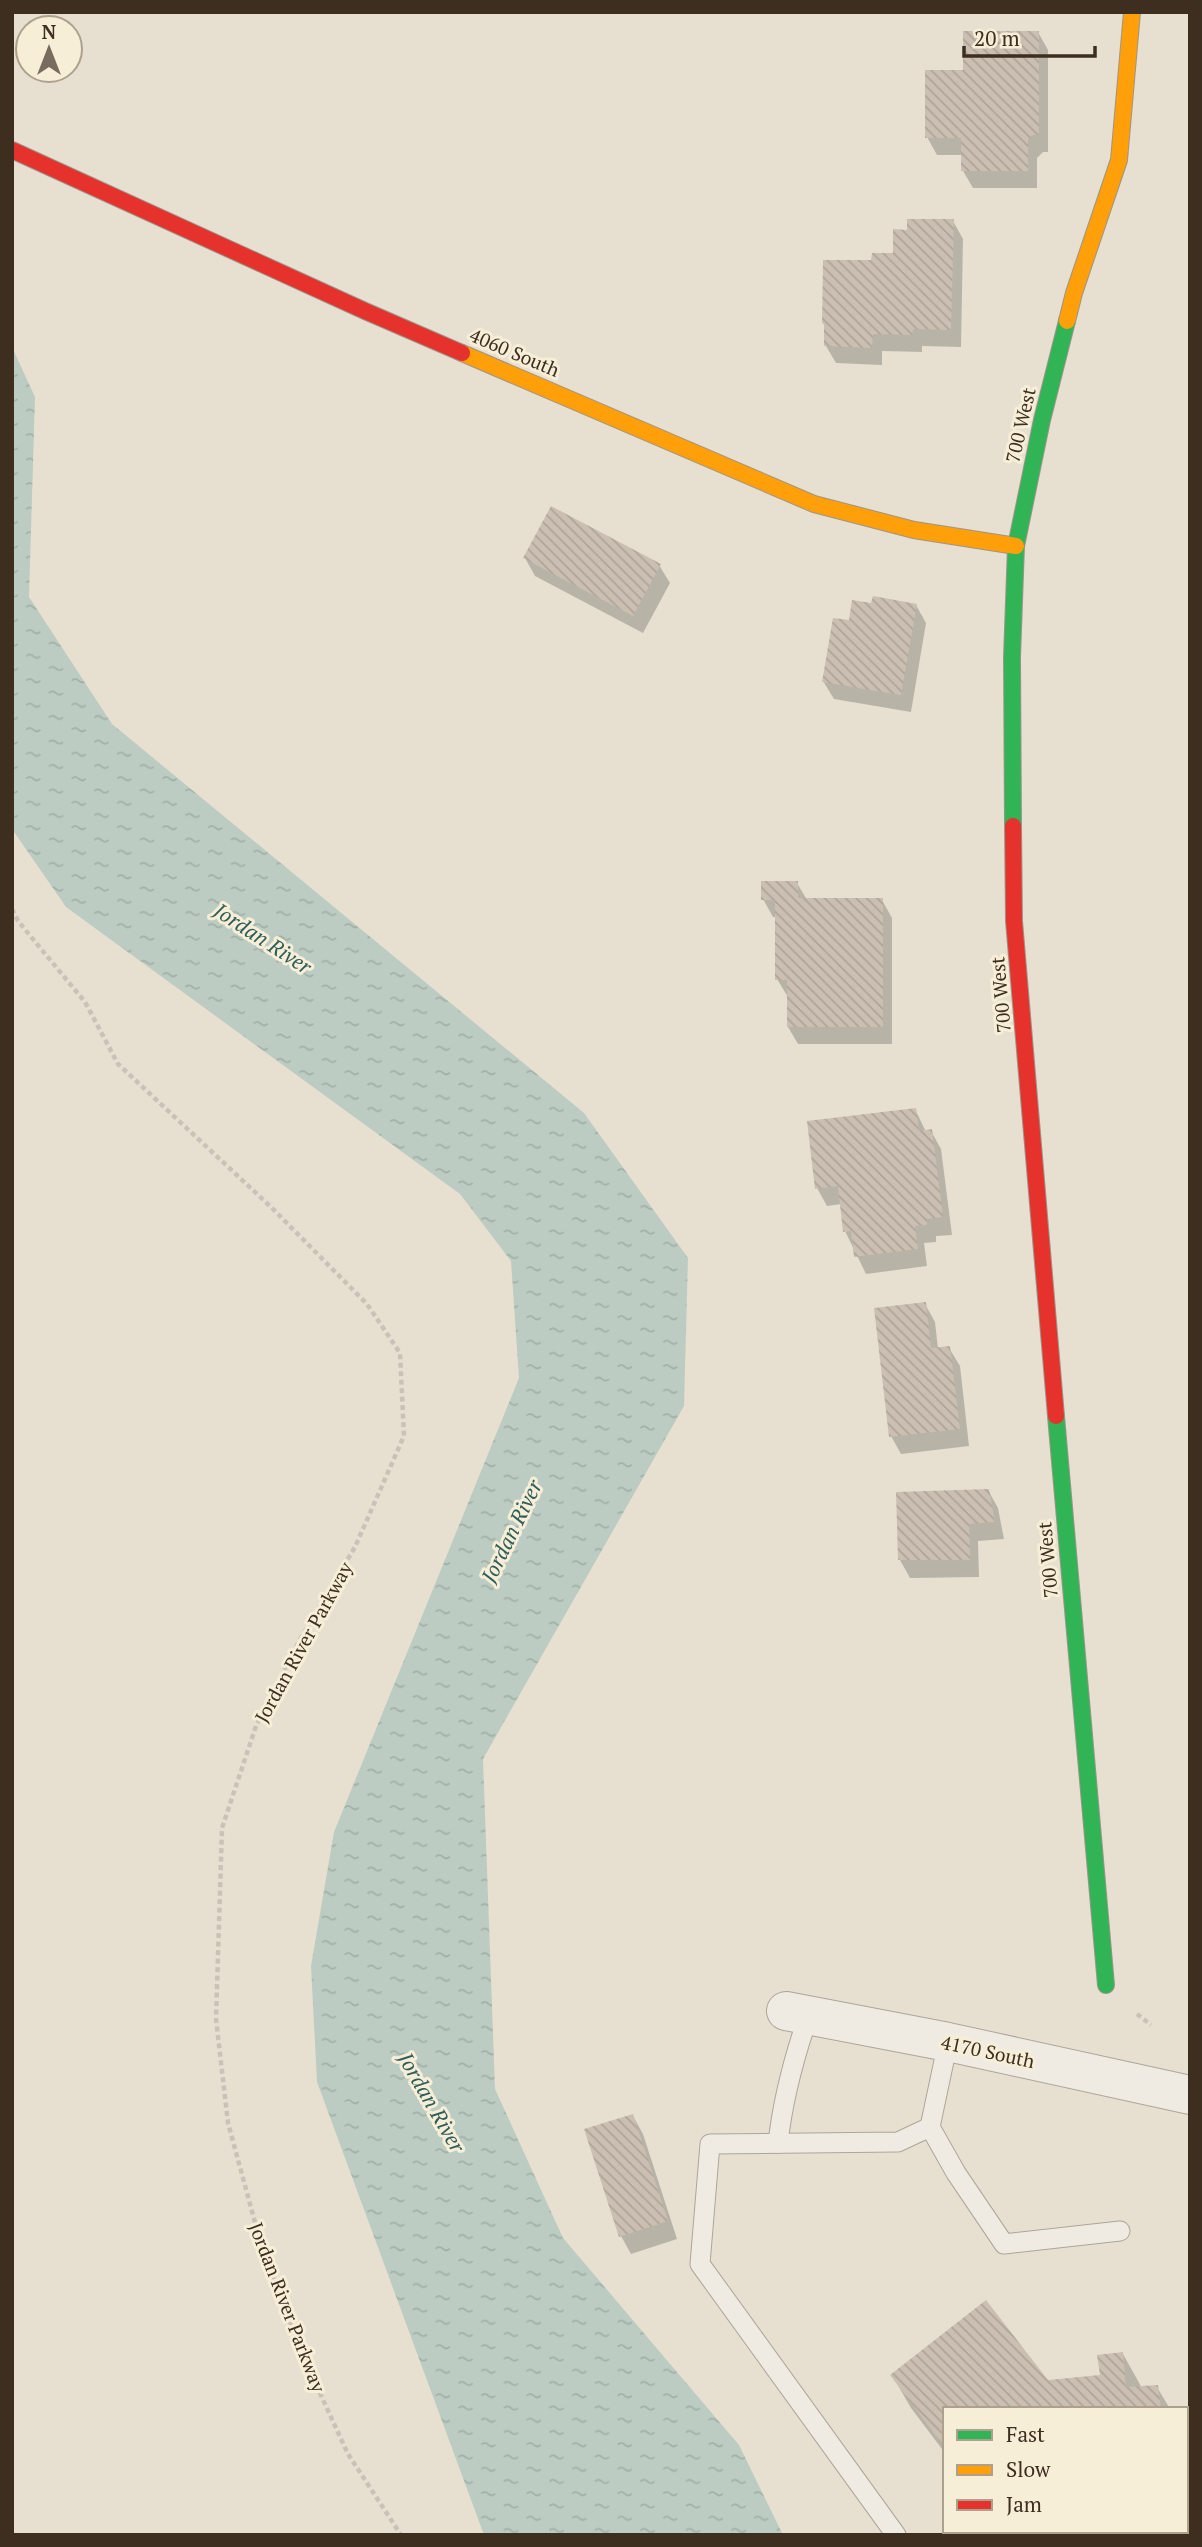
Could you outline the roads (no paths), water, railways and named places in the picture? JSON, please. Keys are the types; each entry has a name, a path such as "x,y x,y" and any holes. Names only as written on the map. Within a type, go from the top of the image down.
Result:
{"street":[{"name":"700 West","path":"1106,1985 1079,1702 1014,921 1012,657 1016,547 1042,420 1074,293 1119,160 1132,12"},
{"name":"4060 South","path":"12,150 365,311 814,504 914,530 1016,547"},
{"name":"4170 South","path":"797,2012 1190,2095"}],"lane":[{"path":"778,2143 782,2105 792,2064 797,2012"},
{"path":"948,2042 930,2127 956,2173 1004,2244 1119,2231"},
{"path":"896,2535 700,2264 710,2144 898,2142 930,2127"}],"water":[{"name":"Jordan River","path":"12,347 35,397 29,597 112,724 584,1113 688,1258 684,1406 483,1759 495,2089 563,2238 739,2445 783,2535 484,2535 317,2082 311,1966 334,1832 519,1378 511,1261 460,1194 66,907 12,829"}]}
